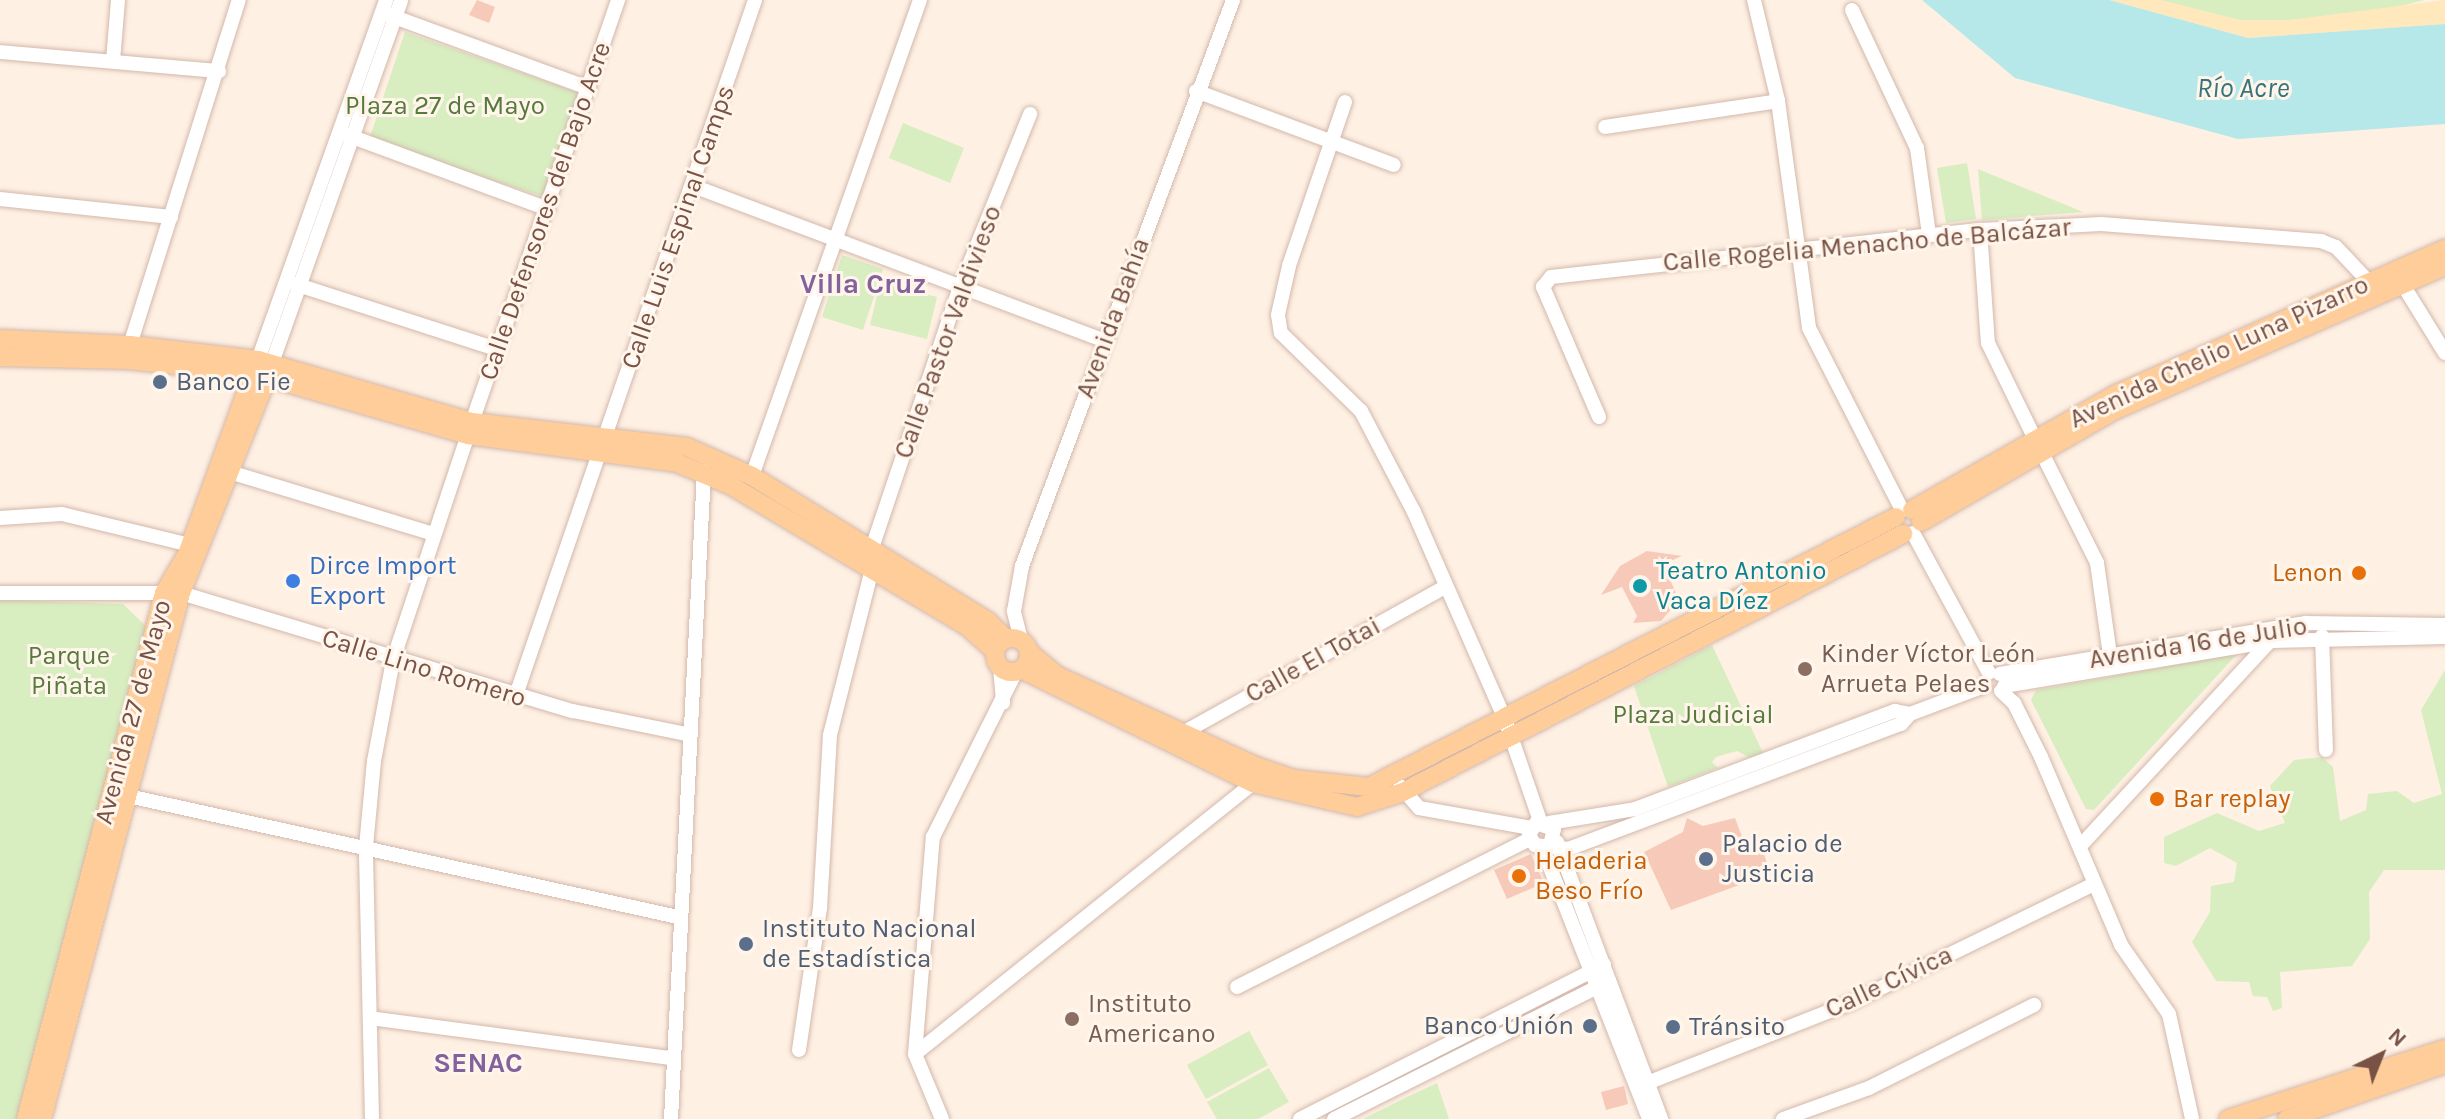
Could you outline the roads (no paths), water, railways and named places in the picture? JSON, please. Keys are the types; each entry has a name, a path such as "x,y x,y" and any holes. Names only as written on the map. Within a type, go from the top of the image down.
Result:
{"main road":[{"name":"Avenida Chelio Luna Pizarro","path":"1013,656 1253,783 1357,807 1908,521 2039,446 2116,394 2445,249"},
{"name":"Avenida Chelio Luna Pizarro","path":"2039,446 2445,266"},
{"path":"0,339 130,345 262,368 470,429 602,446 704,471 872,560"},
{"path":"0,357 129,360 262,368"},
{"name":"Avenida 27 de Mayo","path":"173,593 233,473 262,368"},
{"name":"Avenida 27 de Mayo","path":"26,1119 173,593 262,368"},
{"path":"602,446 687,447 752,476 1013,656"},
{"name":"Avenida Chelio Luna Pizarro","path":"1013,656 1181,734 1307,781 1347,789 1399,784"},
{"name":"Avenida 27 de Mayo","path":"42,1119 119,794"},
{"path":"2228,1119 2445,1049"},
{"path":"2287,1119 2312,1115 2445,1064"}],"street":[{"path":"113,61 118,0"},
{"path":"130,345 239,0"},
{"name":"Avenida 27 de Mayo","path":"262,368 294,284 387,10 401,0"},
{"name":"Calle Defensores del Bajo Acre","path":"372,1119 366,847 393,660 496,349 548,209 618,0"},
{"name":"Calle Luis Espinal Camps","path":"516,695 755,0"},
{"path":"752,476 920,0"},
{"name":"Avenida Bahía","path":"942,1119 915,1054 933,837 1003,703 1013,656 1015,590 1196,91 1233,0"},
{"path":"1754,0 1778,101 1809,328 1908,521 1996,682 2014,703 2082,844 2092,885 2121,945 2169,1014 2192,1119"},
{"path":"387,10 589,88"},
{"path":"1852,10 1917,148 1929,235"},
{"path":"0,52 219,71"},
{"path":"1196,91 1329,145 1394,165"},
{"path":"1605,127 1778,101"},
{"path":"1345,102 1289,266 1278,315 1281,333 1361,411 1508,729 1545,836 1599,968"},
{"name":"Calle Pastor Valdivieso","path":"799,1050 820,908 830,735 872,560 959,290 1030,114"},
{"path":"346,135 548,209"},
{"path":"693,186 959,290 1105,341"},
{"path":"0,199 171,217"},
{"name":"Calle Rogelia Menacho de Balcázar","path":"1599,417 1543,287 1551,277 1980,230 2101,224 2321,241 2336,247 2369,282"},
{"path":"1980,230 1988,343 2097,563 2110,656"},
{"path":"294,284 496,349"},
{"path":"2403,285 2445,353"},
{"path":"671,1119 686,734 704,471"},
{"path":"233,473 434,534"},
{"path":"0,518 62,514 190,545"},
{"name":"Calle El Totai","path":"1181,734 1445,587"},
{"name":"Calle Lino Romero","path":"0,593 173,593 516,695 686,734"},
{"name":"Avenida 16 de Julio","path":"1399,784 1419,808 1579,844 1901,724 1910,714 1996,682 2110,656 2274,634 2445,625"},
{"path":"2082,844 2274,634"},
{"name":"Avenida 16 de Julio","path":"1996,682 2274,634 2445,637"},
{"path":"2322,636 2326,750"},
{"name":"Avenida 16 de Julio","path":"1545,836 1635,809 1895,711 1910,714"},
{"path":"915,1054 1253,783"},
{"path":"119,794 678,917"},
{"path":"1545,836 1570,874"},
{"path":"1237,987 1545,836"},
{"path":"1579,844 1567,862 1570,874 1604,984 1642,1085 1661,1119"},
{"name":"Calle Cívica","path":"1642,1085 1848,1004 2092,885"},
{"path":"1300,1119 1599,968"},
{"path":"1334,1119 1604,984"},
{"path":"1783,1119 1869,1088 2034,1005"},
{"path":"370,1018 671,1058"},
{"path":"1642,1085 1649,1119"}],"water":[{"name":"Río Acre","path":"1922,0 2109,0 2248,38 2445,24 2445,124 2238,139 2015,78"}],"place":[{"name":"Banco Fie","path":"160,382"},
{"name":"Lenon","path":"2359,573"},
{"name":"Dirce Import Export","path":"293,581"},
{"name":"Teatro Antonio Vaca Díez","path":"1640,586"},
{"name":"Kinder Víctor León Arrueta Pelaes","path":"1805,669"},
{"name":"Bar replay","path":"2157,799"},
{"name":"Palacio de Justicia","path":"1706,859"},
{"name":"Heladeria Beso Frío","path":"1519,876"},
{"name":"Instituto Nacional de Estadística","path":"746,944"},
{"name":"Instituto Americano","path":"1072,1019"},
{"name":"Banco Unión","path":"1590,1026"},
{"name":"Tránsito","path":"1673,1027"}],"district":[{"name":"Villa Cruz","path":"863,284"},
{"name":"SENAC","path":"478,1063"}],"park label":[{"name":"Plaza 27 de Mayo","path":"445,106"},
{"name":"Parque Piñata","path":"69,671"},
{"name":"Plaza Judicial","path":"1693,715"}]}
